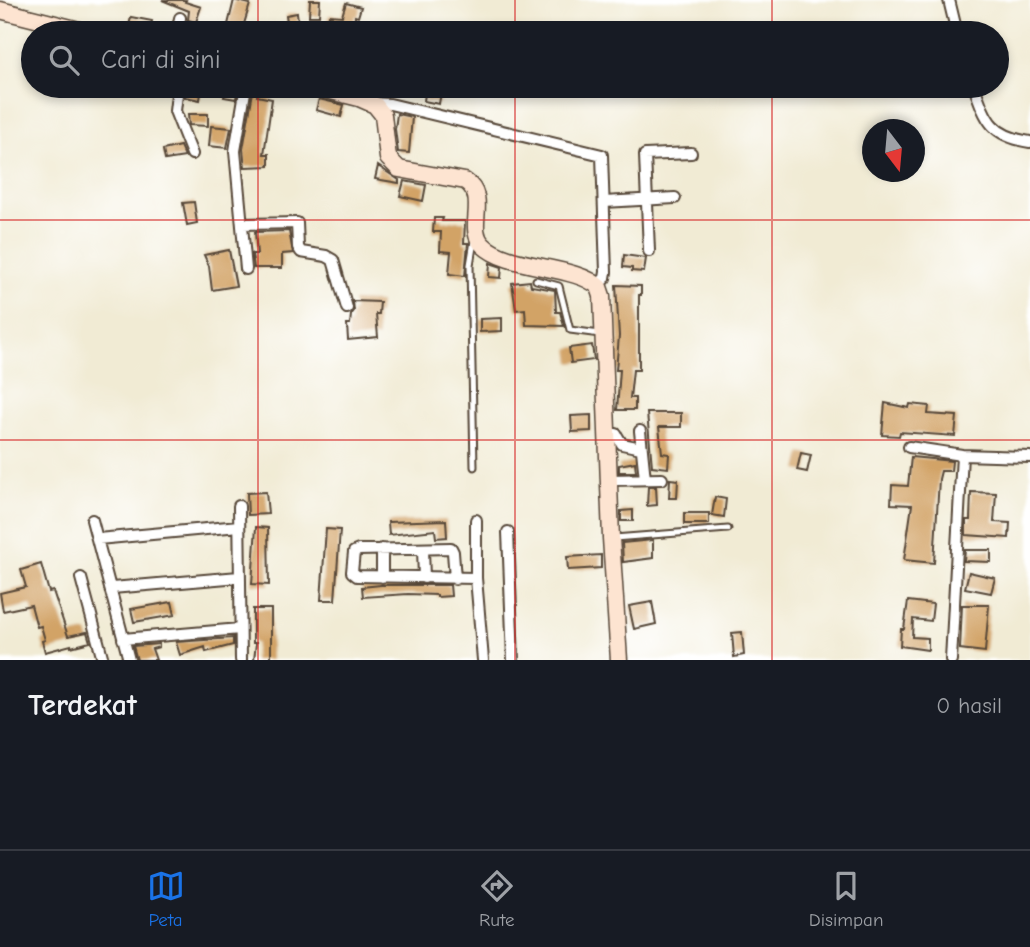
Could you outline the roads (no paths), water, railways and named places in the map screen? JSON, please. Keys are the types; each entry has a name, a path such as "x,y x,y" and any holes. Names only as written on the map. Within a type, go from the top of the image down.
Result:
{"street":[{"path":"949,0 954,21"},
{"path":"0,10 44,21"},
{"path":"177,98 176,111 192,154"},
{"path":"244,98 235,151 246,269"},
{"path":"353,98 390,104 602,155 606,272 605,278 598,285"},
{"path":"978,98 993,127 1003,136 1030,142"},
{"path":"371,103 383,114 388,158 395,166 401,170 465,181 472,187 477,195 477,235 482,244 495,253 586,279 598,285 601,296 619,660"},
{"path":"649,251 645,155 691,153"},
{"path":"604,202 675,198"},
{"path":"242,224 298,224 298,247 301,252 326,256 335,262 347,308"},
{"path":"640,431 645,479"},
{"path":"607,434 617,434 621,444 641,448"},
{"path":"909,447 962,456 1030,457"},
{"path":"951,660 962,456"},
{"path":"609,480 662,479"},
{"path":"239,506 241,660"},
{"path":"93,520 128,660"},
{"path":"476,520 483,660"},
{"path":"98,539 239,526"},
{"path":"508,532 513,660"},
{"path":"455,579 453,550 382,549 356,551 353,556 352,572 357,576 455,579 477,578"},
{"path":"382,549 382,577"},
{"path":"422,549 424,578"},
{"path":"112,589 239,577"},
{"path":"81,578 103,660"},
{"path":"123,639 240,629"}],"lane":[{"path":"474,467 470,265 471,251 477,235"},
{"path":"537,280 559,286 572,331 603,334"},
{"path":"611,538 728,528"}]}
